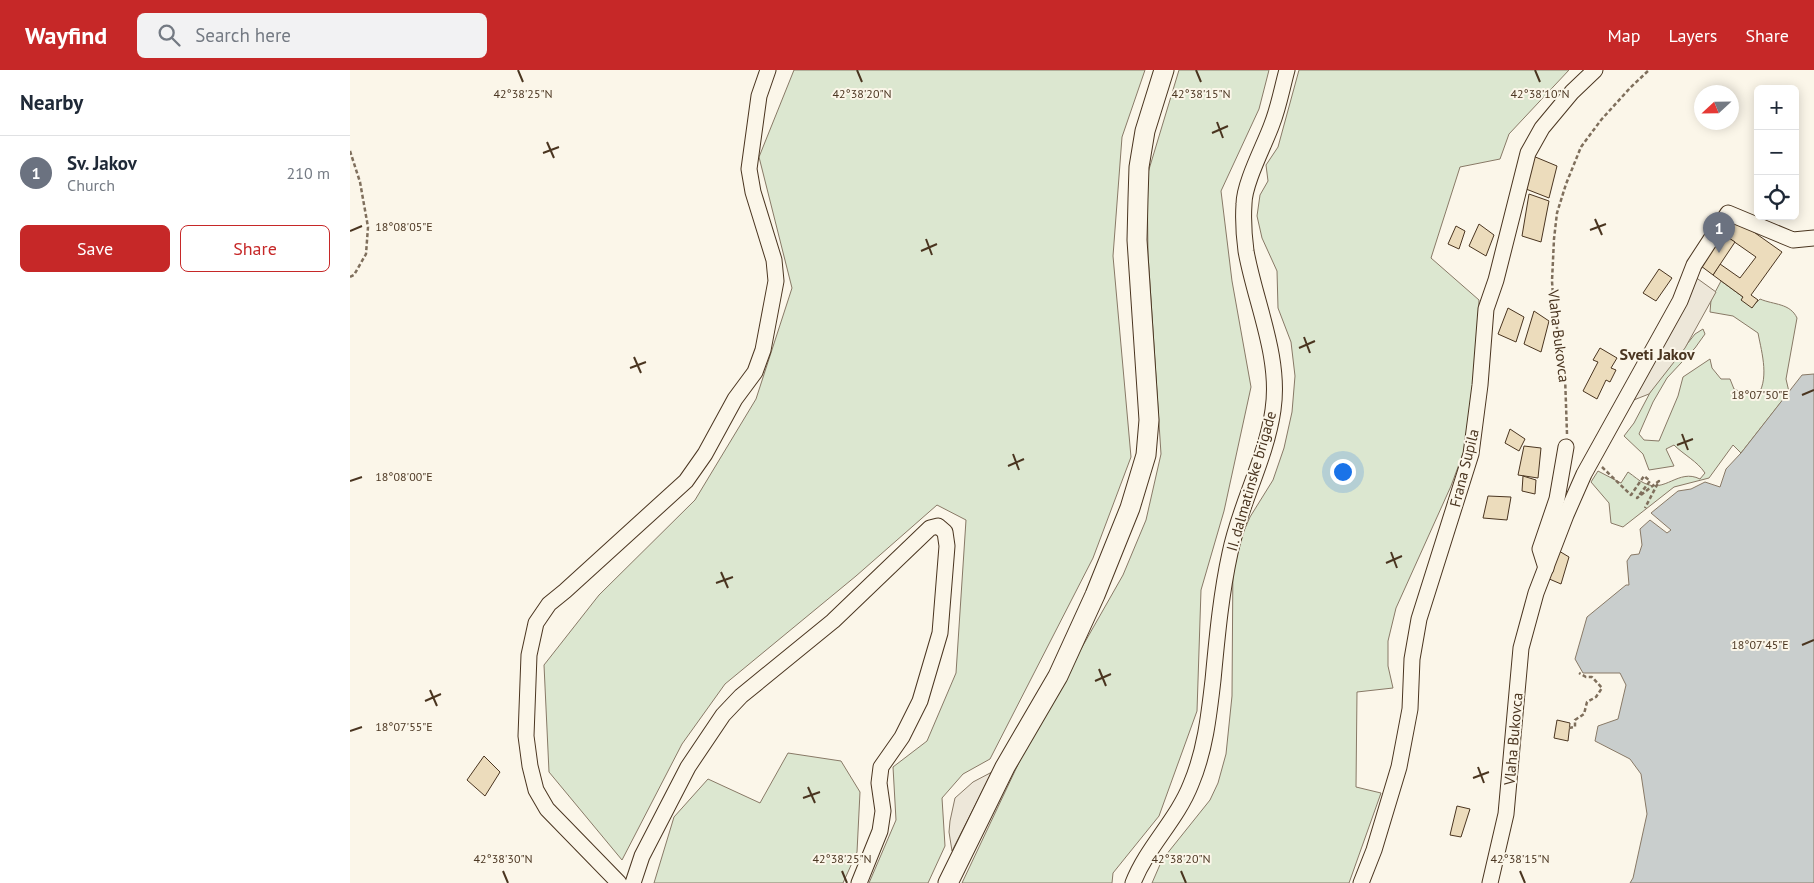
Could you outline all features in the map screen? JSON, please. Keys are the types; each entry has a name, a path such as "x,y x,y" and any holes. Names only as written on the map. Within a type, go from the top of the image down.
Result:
{"main road":[{"path":"948,883 1005,767 1058,676 1095,595 1130,508 1146,455 1149,420 1137,240 1139,167 1145,130 1164,70"}],"street":[{"path":"619,883 547,809 536,790 530,766 526,736 529,655 536,623 549,604 686,480 705,454 735,399 755,372 763,350 776,281 774,260 753,192 749,169 759,96 768,70"},
{"name":"II. dalmatinske brigade","path":"1133,883 1145,859 1177,811 1191,784 1202,753 1210,708 1219,620 1230,553 1241,512 1265,446 1273,409 1273,376 1268,334 1246,250 1244,201 1252,172 1273,121 1287,70"},
{"name":"Frana Supila","path":"1361,883 1374,850 1399,767 1410,709 1412,659 1420,619 1471,454 1480,385 1486,309 1528,153 1542,128 1572,92 1595,70"},
{"name":"Vlaha Bukovca","path":"1490,883 1506,814 1521,648 1536,593 1584,474 1680,301 1694,265 1728,213 1793,240 1814,238"},
{"path":"1546,568 1540,549 1557,499 1566,447"},
{"path":"633,883 642,856 688,766 723,715 741,696 833,621 930,528 938,526 945,532 947,546 940,632 920,702 902,737 880,767 879,783 883,811 880,831 859,883"}],"path":[{"name":"Vlaha Bukovca","path":"1566,447 1565,376 1554,310 1552,281 1557,213 1581,147 1601,120 1649,70"},
{"path":"350,151 360,182 368,227 366,254 354,275 350,277"},
{"path":"1596,461 1631,495 1644,476 1650,481 1637,498 1659,481 1645,508"},
{"path":"1570,728 1576,727 1575,720 1584,714 1586,702 1596,697 1602,688 1592,677 1586,677 1579,673"}],"green space":[{"path":"794,70 1145,70 1122,137 1113,256 1131,457 1093,558 990,759 963,774 942,798 945,846 928,883 869,883 896,820 893,767 927,741 956,673 966,520 937,505 856,576 725,684 682,744 622,860 549,772 544,665 599,595 695,500 756,399 792,288 759,157"},
{"path":"1179,70 1269,70 1259,109 1221,191 1232,281 1251,387 1224,511 1201,590 1197,711 1159,816 1113,873 1112,883 962,883 1031,737 1123,575 1146,520 1161,454 1148,254 1147,176"},
{"path":"1299,70 1569,70 1509,134 1500,159 1460,167 1431,258 1479,300 1476,377 1471,432 1451,486 1396,608 1388,641 1388,666 1393,688 1357,692 1356,787 1381,793 1349,883 1152,883 1162,860 1210,800 1218,783 1226,754 1232,696 1233,556 1250,517 1273,480 1284,448 1292,412 1295,376 1291,342 1278,308 1277,271 1262,238 1257,216 1260,195 1268,181 1266,165 1278,147"},
{"path":"1721,281 1743,297 1752,307 1760,299 1786,307 1794,313 1797,318 1786,379 1789,392 1741,453 1733,445 1709,478 1674,487 1623,527 1611,523 1609,503 1591,482 1598,471 1621,483 1628,472 1642,482 1652,486 1665,484 1678,478 1692,476 1700,479 1705,473 1674,445 1666,449 1674,466 1649,470 1643,454 1624,436 1634,423 1653,387 1695,334 1703,329 1705,334 1695,348 1667,378 1653,402 1639,434 1644,440 1659,441 1678,396 1683,377 1710,359 1712,368 1721,379 1730,379 1734,389 1756,398 1760,391 1763,383 1764,367 1758,333 1733,316 1710,312 1711,300"},
{"path":"788,753 841,761 860,792 857,852 843,883 654,883 674,817 708,779 760,803"}],"shaded area":[{"path":"1691,274 1716,292 1685,348 1649,394 1621,405"},
{"path":"1814,374 1814,883 1630,883 1633,878 1647,814 1641,774 1630,759 1595,741 1598,726 1618,719 1626,685 1620,673 1583,673 1575,659 1587,617 1626,585 1629,585 1627,561 1631,555 1639,554 1642,545 1640,529 1650,520 1667,533 1671,530 1651,513 1678,491 1691,489 1705,482 1720,487 1726,469 1741,453 1802,375"},
{"path":"992,772 952,851 949,832 955,798 973,782"}],"building":[{"path":"1533,156 1557,166 1549,198 1526,189"},
{"path":"1529,194 1549,201 1541,242 1522,236"},
{"path":"1734,218 1782,252 1751,295 1758,300 1752,308 1741,300 1743,297 1713,275 1720,264 1740,278 1756,257 1723,234"},
{"path":"1479,224 1494,235 1486,256 1469,246"},
{"path":"1456,226 1465,231 1459,249 1448,244"},
{"path":"1723,234 1735,242 1713,275 1701,266"},
{"path":"1659,269 1672,278 1656,301 1643,293"},
{"path":"1508,308 1524,317 1516,342 1498,334"},
{"path":"1534,311 1549,321 1541,352 1524,344"},
{"path":"1600,348 1617,358 1611,368 1616,370 1610,382 1606,380 1597,399 1583,391 1598,362 1593,360"},
{"path":"1510,429 1525,439 1519,451 1505,443"},
{"path":"1524,446 1541,448 1538,478 1518,475"},
{"path":"1523,476 1536,480 1535,494 1522,491"},
{"path":"1488,496 1511,497 1507,520 1483,518"},
{"path":"1559,551 1569,557 1561,584 1547,578"},
{"path":"1557,720 1570,723 1568,741 1554,738"},
{"path":"484,756 500,772 485,796 467,780"},
{"path":"1457,806 1470,809 1461,837 1450,835"}],"place":[{"name":"Sv. Jakov","path":"1719,253"}],"district":[{"name":"Sveti Jakov","path":"1657,354"}]}
